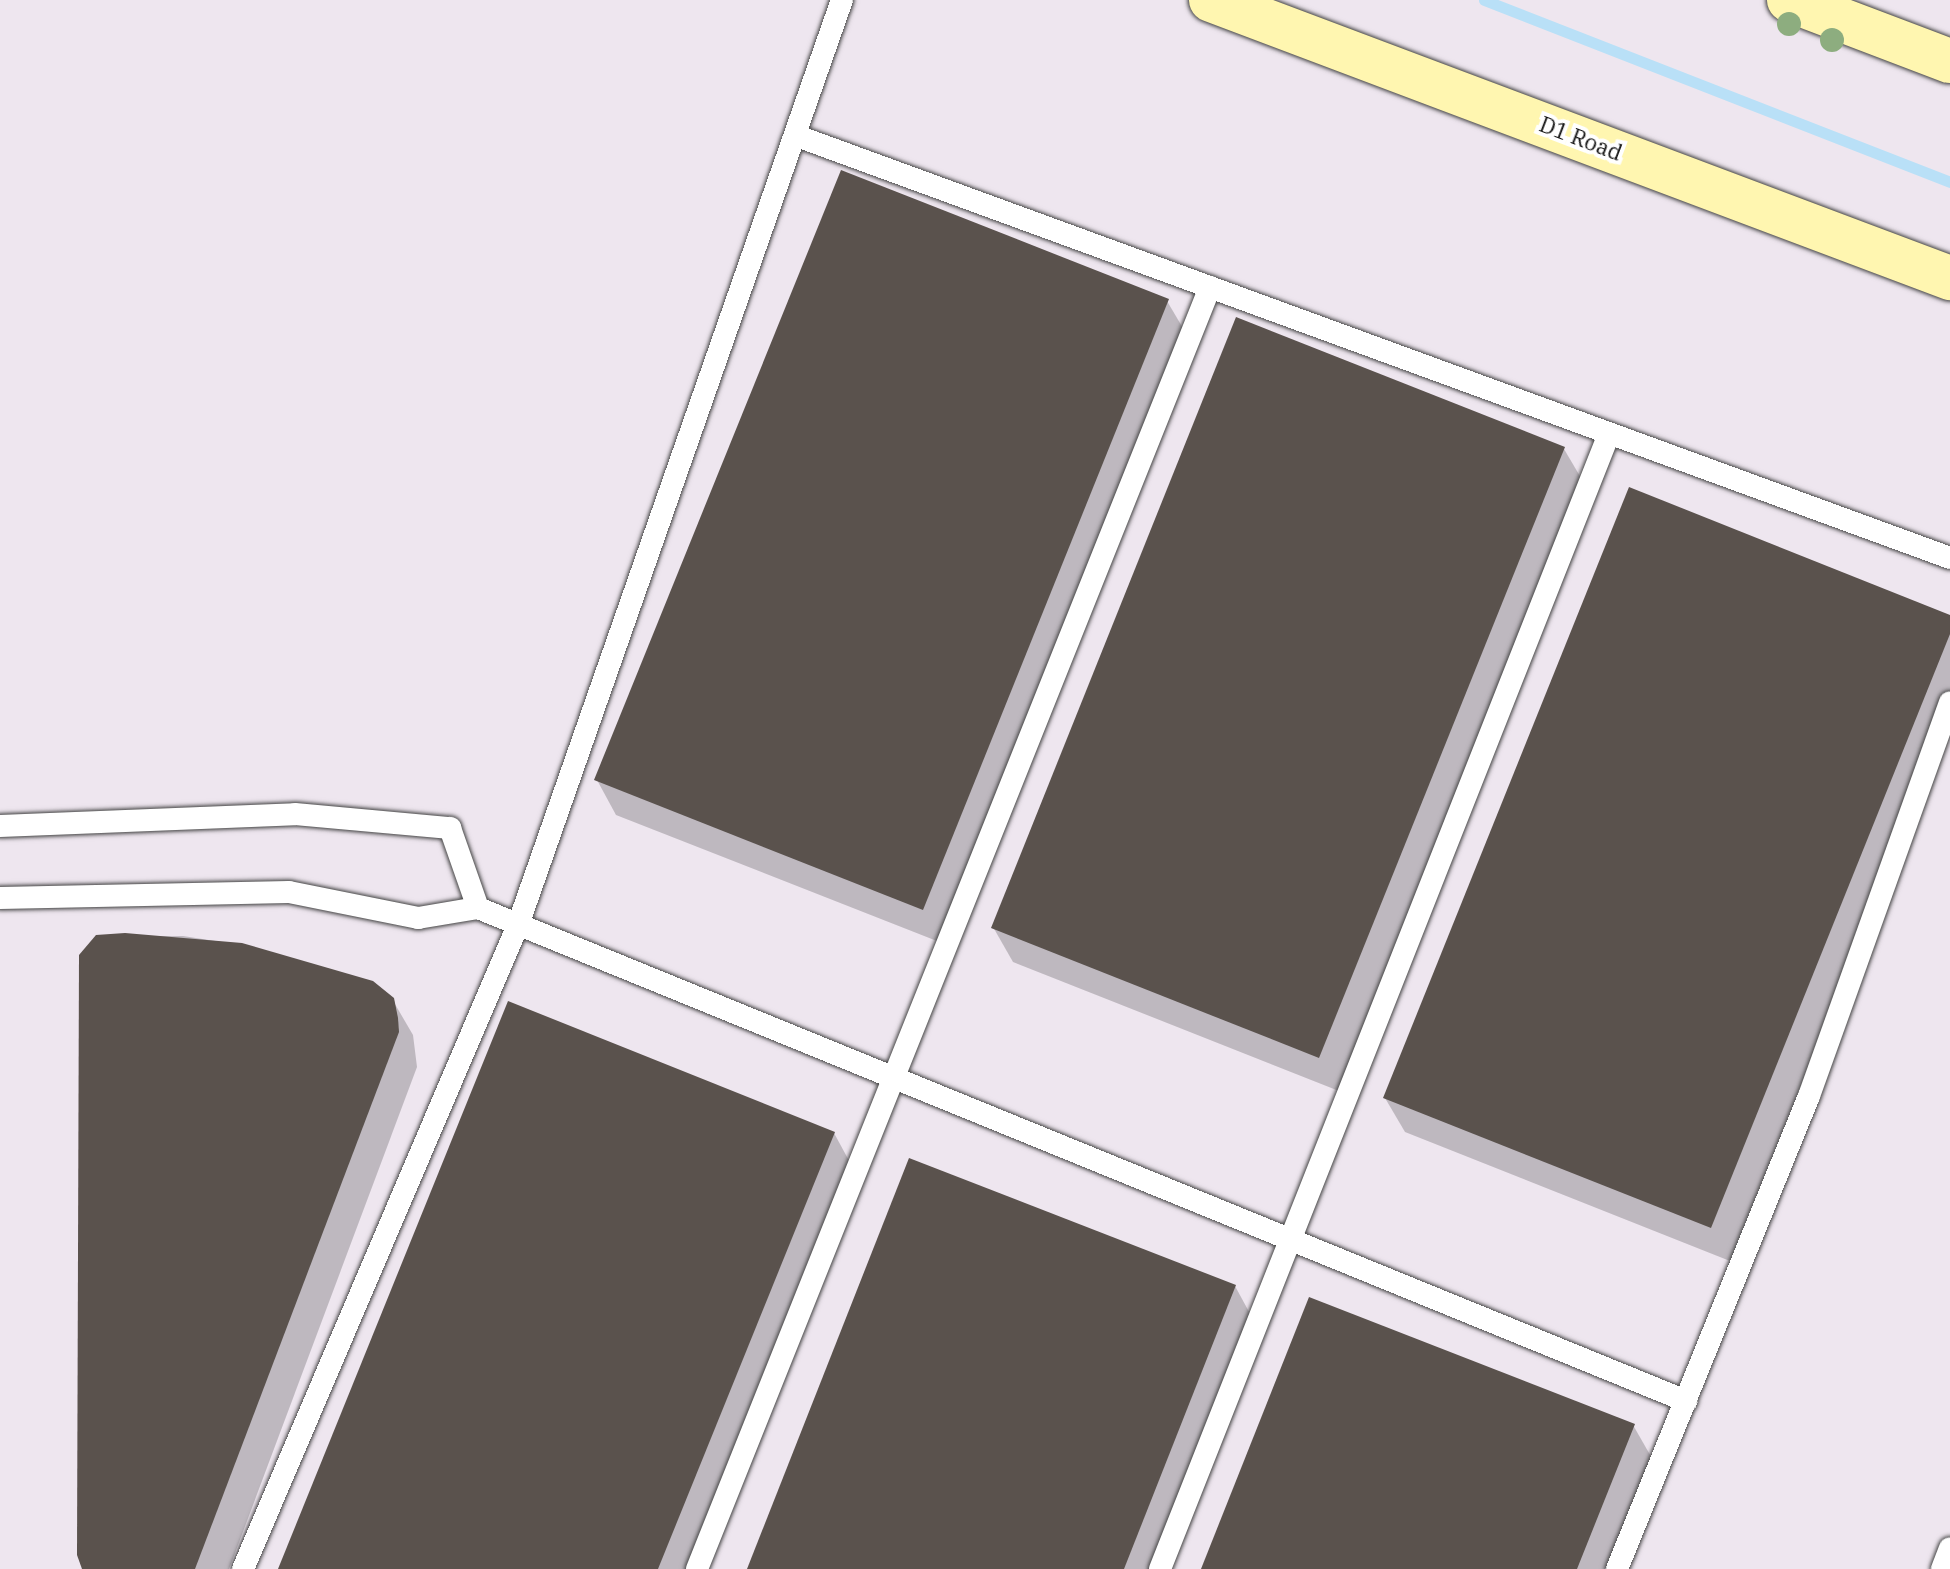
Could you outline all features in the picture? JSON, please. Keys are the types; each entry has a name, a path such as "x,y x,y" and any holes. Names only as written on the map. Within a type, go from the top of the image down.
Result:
{"street":[{"name":"D1 Road","path":"1211,0 1950,278"},
{"path":"1816,5 1950,61"}],"lane":[{"path":"243,1569 518,925 797,136 842,0"},
{"path":"797,136 1950,558"},
{"path":"697,1569 896,1079 1210,287"},
{"path":"1160,1569 1609,434"},
{"path":"1617,1569 1809,1096 1950,703"},
{"path":"0,826 295,814 450,828 478,908"},
{"path":"0,898 289,892 418,918 478,908 1686,1401"},
{"path":"1942,1569 1950,1548"}],"shaded area":[{"path":"0,0 1950,0 1950,1569 0,1569"}],"building":[{"path":"841,170 1169,299 923,910 594,780"},
{"path":"1236,317 1565,447 1319,1058 991,928"},
{"path":"1629,487 1950,615 1950,634 1711,1228 1383,1098"},
{"path":"125,933 242,943 373,981 394,998 398,1018 399,1032 195,1569 82,1569 77,1555 79,955 96,935"},
{"path":"508,1001 835,1132 658,1569 278,1569"},
{"path":"909,1158 1236,1285 1124,1569 747,1569"},
{"path":"1309,1297 1635,1424 1577,1569 1201,1569"}],"waterway":[{"path":"1484,0 1950,182"}]}
